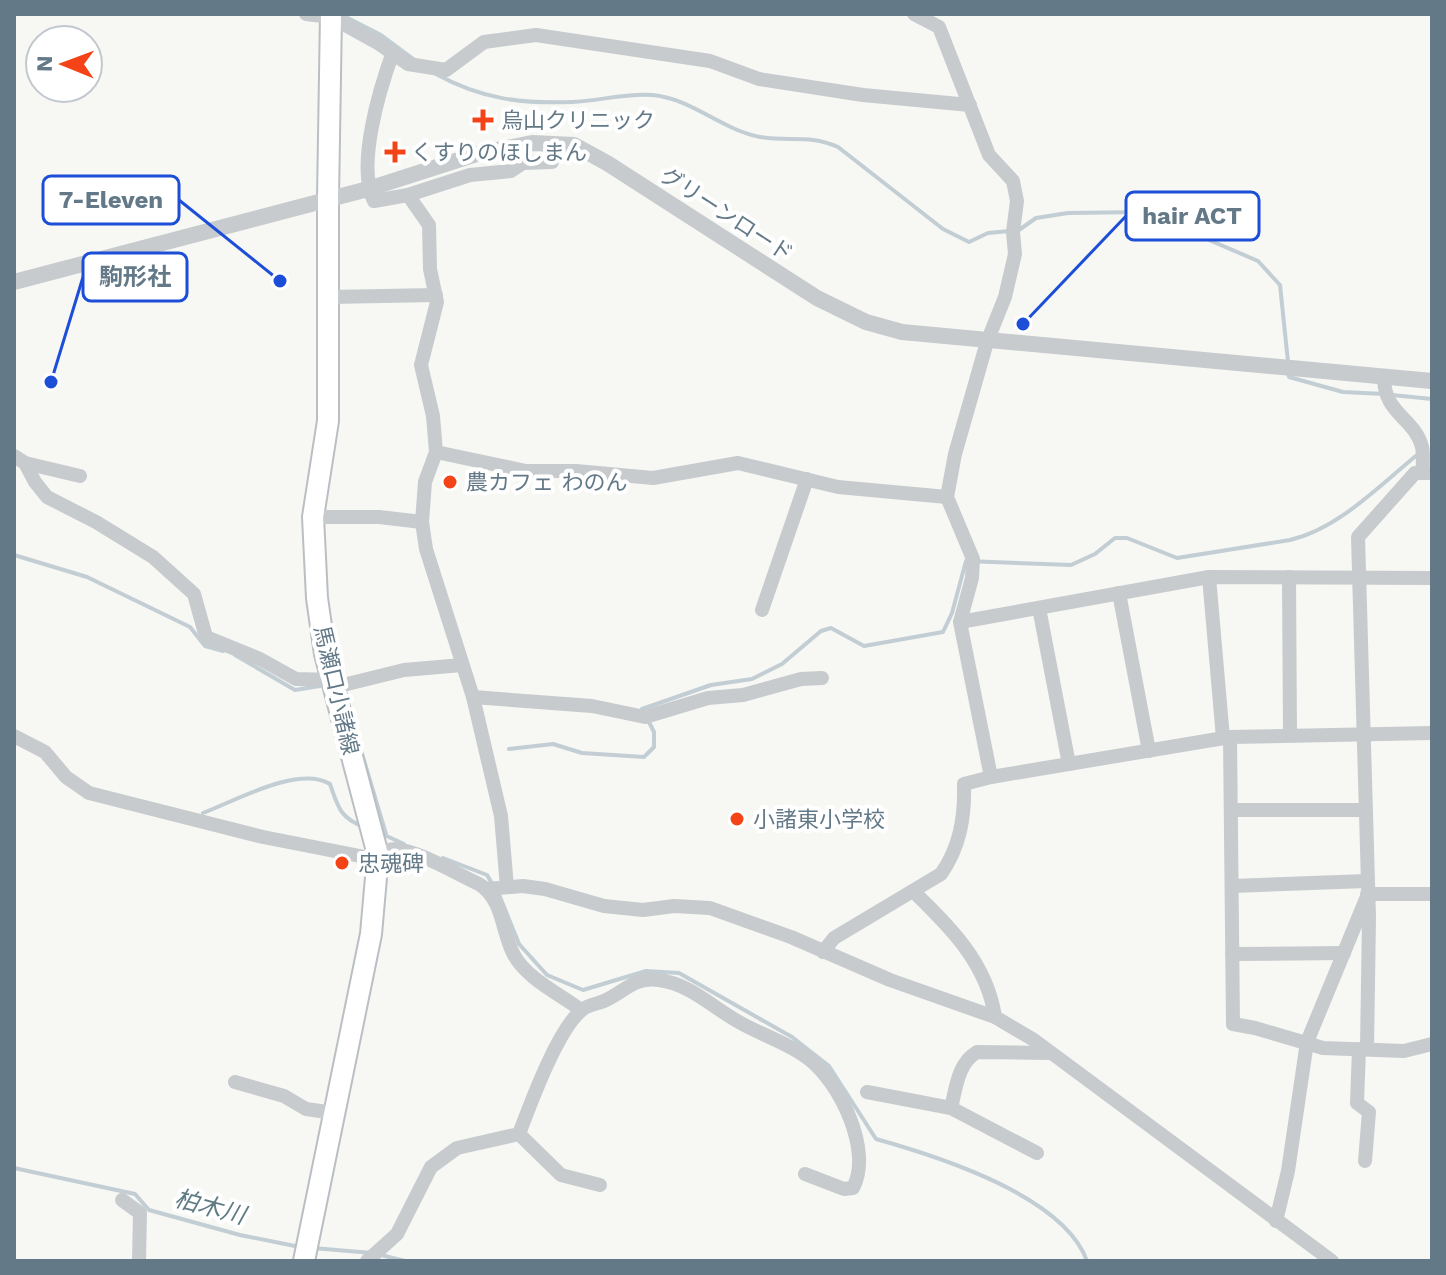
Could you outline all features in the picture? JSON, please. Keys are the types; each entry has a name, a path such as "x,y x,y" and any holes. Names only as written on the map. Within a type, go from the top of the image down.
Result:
{"main road":[{"name":"馬瀬口小諸線","path":"304,1261 371,934 378,855 325,654 317,598 313,517 328,421 331,16"}],"street":[{"path":"306,14 331,16 408,64 446,70 484,42 536,35 710,61 759,79 863,95 970,105"},
{"path":"914,14 939,27 989,155 1013,181 1017,201 1013,232 1015,254 1005,297 987,342 955,454 947,497 973,559 972,578 960,622 991,777"},
{"path":"393,52 381,87 370,149 368,189 374,201 408,195 470,175 511,171 523,163 552,162 558,145"},
{"name":"グリーンロード","path":"14,282 368,189 477,154 532,143 574,145 817,298 866,322 902,332 1432,381"},
{"path":"408,195 429,225 430,269 437,302 421,365 433,416 436,452 425,482 422,522 426,549 473,697 501,816 507,887"},
{"path":"330,297 436,295"},
{"path":"1365,1161 1369,1112 1357,1103 1363,1049 1367,888 1360,533 1415,473 1427,473 1422,445 1388,402 1383,389 1384,376"},
{"path":"436,452 526,471 576,471 653,478 738,463 838,487 947,497"},
{"path":"19,459 47,497 153,557 194,594 206,637 260,659 296,679 334,684 404,670 462,665"},
{"path":"19,459 80,476"},
{"path":"762,610 807,479"},
{"path":"313,517 379,517 422,522"},
{"path":"960,622 1209,577 1432,578"},
{"path":"1209,577 1227,737 1231,810 1233,1024 1323,1048 1404,1051 1432,1044"},
{"path":"1289,577 1290,735"},
{"path":"1119,593 1149,751"},
{"path":"1039,608 1069,764"},
{"path":"473,697 592,706 645,717 708,698 743,695 801,679 822,678"},
{"path":"823,952 834,938 941,874 953,858 963,820 964,784 1227,737 1432,733"},
{"path":"14,736 45,752 66,777 89,793 263,837 365,857 393,849 411,853 487,889 498,905 515,957 530,973 581,1010"},
{"path":"1231,810 1365,810"},
{"path":"1232,886 1367,888 1432,894"},
{"path":"1276,1221 1288,1171 1307,1042 1367,888"},
{"path":"487,889 545,889 604,906 643,910 674,906 710,908 904,985 995,1017 1034,1040 1331,1261"},
{"path":"913,891 972,955 992,995 995,1017"},
{"path":"1232,954 1344,953"},
{"path":"519,1134 541,1078 561,1038 581,1010 608,999 638,980 658,980 683,985 738,1022 808,1059 828,1080 858,1137 859,1177 853,1188 844,1189 805,1174"},
{"path":"951,1108 961,1070 971,1055 977,1052 1049,1053"},
{"path":"235,1082 284,1096 306,1109 334,1113"},
{"path":"867,1092 951,1108 1037,1153"},
{"path":"519,1134 561,1175 600,1185"},
{"path":"367,1261 397,1234 431,1167 457,1148 519,1134"},
{"path":"122,1200 140,1213 139,1261"}],"waterway":[{"path":"342,15 381,35 416,61"},
{"path":"436,74 469,89 519,101 572,102 642,95 666,97 746,133 770,138 808,139 838,147 943,229 969,242 988,233 1010,231"},
{"path":"1019,230 1036,218 1068,213 1144,212 1258,261 1280,285 1288,362"},
{"path":"1288,370 1289,377 1343,392 1384,394"},
{"path":"1392,395 1432,399"},
{"path":"645,714 642,709 711,685 752,679 782,664 821,631 831,628 864,646 943,632 952,613 966,561 1071,565 1095,554 1115,538 1127,538 1177,558 1290,540 1341,516 1417,455"},
{"path":"14,555 87,577 190,627 205,646 223,651"},
{"path":"235,655 295,690 320,686"},
{"path":"509,749 553,744 582,753 644,757 654,747 654,732 649,722"},
{"path":"360,747 386,834"},
{"path":"203,813 266,787 301,779 317,779 330,784 341,811 364,827"},
{"path":"380,833 404,844"},
{"path":"443,858 487,875 493,885"},
{"path":"498,892 519,944 547,975 583,990 646,971 679,973 792,1037 829,1066 876,1139 964,1168 1026,1198 1053,1217 1074,1238 1087,1261"},
{"name":"柏木川","path":"14,1168 135,1194 149,1210 240,1235 300,1247"},
{"name":"柏木川","path":"313,1248 372,1253"},
{"name":"柏木川","path":"381,1255 405,1261"}],"place":[{"name":"烏山クリニック","path":"483,120"},
{"name":"くすりのほしまん","path":"395,152"},
{"name":"7-Eleven","path":"280,281"},
{"name":"hair ACT","path":"1023,324"},
{"name":"駒形社","path":"51,382"},
{"name":"農カフェ わのん","path":"450,482"},
{"name":"小諸東小学校","path":"737,819"},
{"name":"忠魂碑","path":"342,863"}]}
